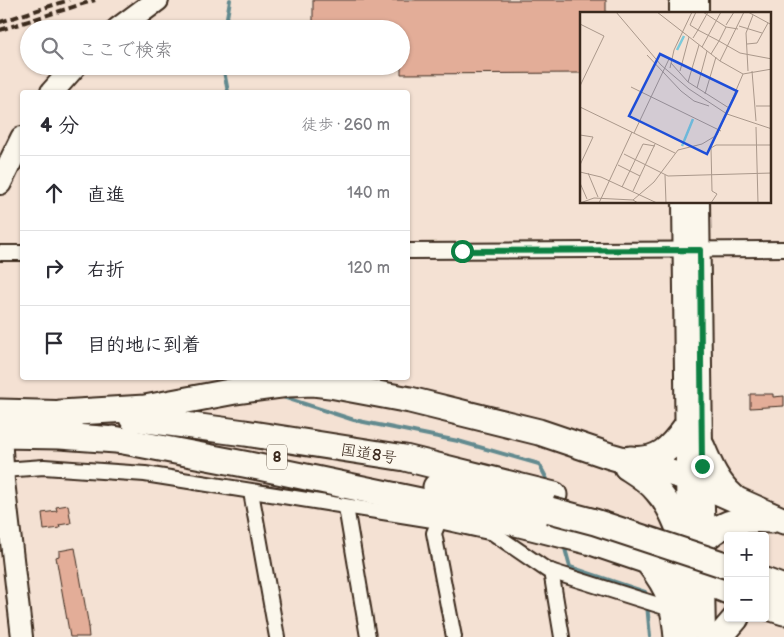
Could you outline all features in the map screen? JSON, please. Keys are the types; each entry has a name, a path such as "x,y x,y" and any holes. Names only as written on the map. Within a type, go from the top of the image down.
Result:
{"highway":[{"path":"60,413 145,408 235,391 288,384 330,384 410,400 539,432 694,481 784,521"},
{"name":"国道8号","path":"0,412 60,413 175,423 405,458 552,503 595,522 724,565"},
{"path":"610,456 644,460 658,456 673,445 685,428"},
{"name":"国道8号","path":"0,435 113,439 240,450 552,503 600,507 724,549"},
{"path":"113,439 250,465 444,506 591,542 724,589"},
{"path":"702,447 714,475 723,488 737,500"},
{"path":"610,456 645,479 660,492 673,516 696,544 695,578"},
{"path":"696,544 735,520 753,518 784,521"},
{"path":"649,563 668,592 674,610 677,637"},
{"path":"769,565 784,571"},
{"path":"769,591 774,604"},
{"path":"722,637 733,622"}],"main road":[{"path":"130,20 157,0"},
{"path":"54,90 67,75"},
{"path":"0,183 20,142"}],"street":[{"path":"683,204 691,250 702,447 694,481"},
{"path":"696,544 694,481 685,428 691,250 699,204"},
{"path":"410,251 784,249"},
{"path":"0,253 20,252"},
{"path":"0,435 22,637"},
{"path":"3,470 44,467 145,474 439,522 493,533 551,571 674,610"},
{"path":"251,492 277,637"},
{"path":"346,507 368,637"},
{"path":"439,522 434,533 454,637"},
{"path":"551,571 562,637"},
{"path":"686,637 695,578"},
{"path":"695,578 705,637"}],"building":[{"path":"313,0 606,0 606,12 580,12 580,73 410,74 410,20 313,20"},
{"path":"750,394 773,394 773,397 784,396 784,406 750,408"},
{"path":"68,505 71,523 59,525 60,528 44,530 42,513 57,511 56,507"},
{"path":"75,548 89,627 89,637 70,637 56,557 59,556 59,551"}],"waterway":[{"path":"227,20 230,0"},
{"path":"225,75 228,90"},
{"path":"283,394 283,397 354,420 458,441 539,464 550,485"},
{"path":"564,545 570,567 645,592 646,597"},
{"path":"647,604 650,637"}],"railway":[{"path":"0,22 69,0"},
{"path":"32,20 95,0"},
{"path":"0,30 20,24"}],"route":[{"path":"462,251 700,250 702,466"}]}
